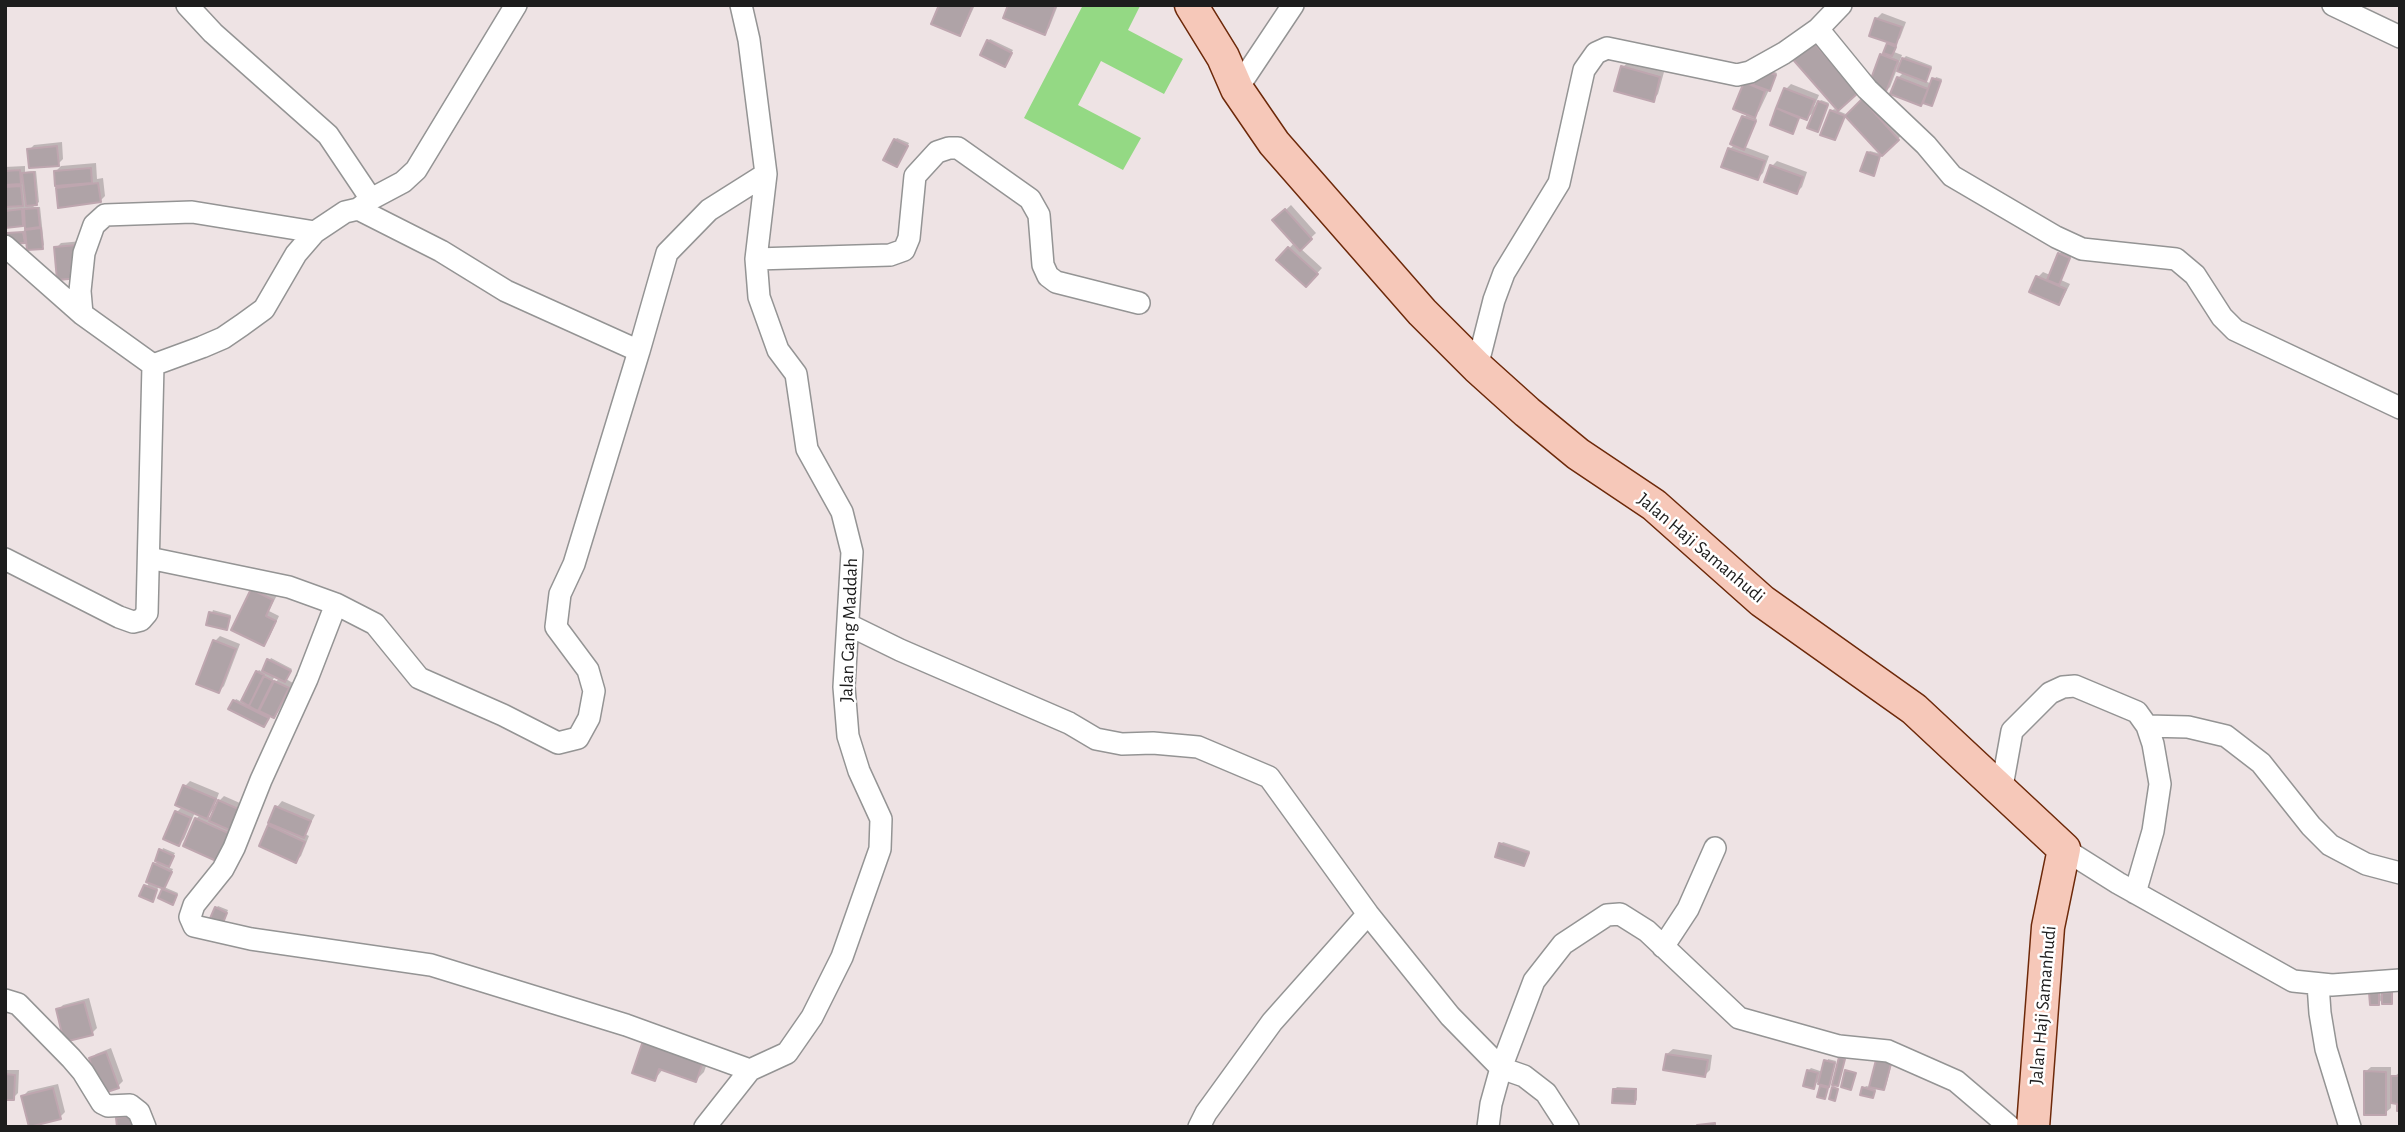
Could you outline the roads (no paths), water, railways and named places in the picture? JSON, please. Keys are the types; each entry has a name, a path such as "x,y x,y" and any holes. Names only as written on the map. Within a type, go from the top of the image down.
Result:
{"street":[{"path":"187,5 212,33 328,135 365,204 506,291 639,351"},
{"path":"153,365 223,338 264,309 296,254 315,232 345,212 365,204 403,181 416,170 516,5"},
{"name":"Jalan Gang Maddah","path":"705,1127 750,1070 787,1053 812,1017 842,957 880,849 881,819 859,771 848,736 844,687 852,552 842,512 807,449 796,374 778,350 759,297 756,259 766,174 749,40 741,5"},
{"name":"Jalan Haji Samanhudi","path":"1191,5 1223,57 1237,89 1274,143 1422,312 1477,367 1578,454 1654,505 1762,601 1914,709 2064,849 2048,927 2033,1127"},
{"path":"1237,89 1293,5"},
{"path":"1477,367 1494,300 1504,273 1559,183 1584,69 1596,53 1607,48 1737,75 1766,64 1818,29 1841,5"},
{"path":"2333,5 2400,37"},
{"path":"1818,29 1867,89 1926,145 1952,176 2056,237 2082,249 2176,259 2195,275 2222,317 2235,330 2400,408"},
{"path":"756,259 890,255 904,250 909,238 915,176 937,152 958,148 1030,199 1039,215 1043,265 1048,276 1056,282 1139,303"},
{"path":"149,558 289,587 336,604 375,624 419,678 558,743 578,738 589,718 594,691 588,670 556,628 561,594 574,564 667,253 709,210 766,174"},
{"path":"82,314 80,291 84,253 93,225 105,215 192,212 315,232"},
{"path":"5,246 82,314 153,365"},
{"path":"5,559 119,617 133,622 141,620 147,613 153,365"},
{"path":"336,604 307,679 261,780 234,848 223,869 194,905 190,917 194,926 251,939 431,965 626,1025 750,1070"},
{"path":"849,625 1069,723 1096,739 1122,744 1153,743 1198,747 1269,776 1368,914 1450,1016 1501,1068 1524,1076 1546,1093 1568,1127"},
{"path":"2001,792 2012,731 2050,692 2075,686 2137,712 2147,726 2153,744 2160,784 2153,831 2135,893"},
{"path":"2147,726 2188,727 2226,736 2261,764 2311,826 2330,845 2366,864 2400,873"},
{"path":"1663,947 1688,909 1715,848"},
{"path":"2064,849 2135,893 2293,981 2332,985 2400,980"},
{"path":"1199,1127 1206,1113 1272,1022 1368,914"},
{"path":"1488,1127 1501,1068 1534,981 1563,944 1607,915 1620,915 1647,931 1739,1018 1839,1046 1888,1051 1956,1081 2010,1127"},
{"path":"2318,984 2326,1049 2350,1127"},
{"path":"5,1000 18,1004 71,1058 102,1103 108,1106 130,1105 139,1112 145,1127"}]}
